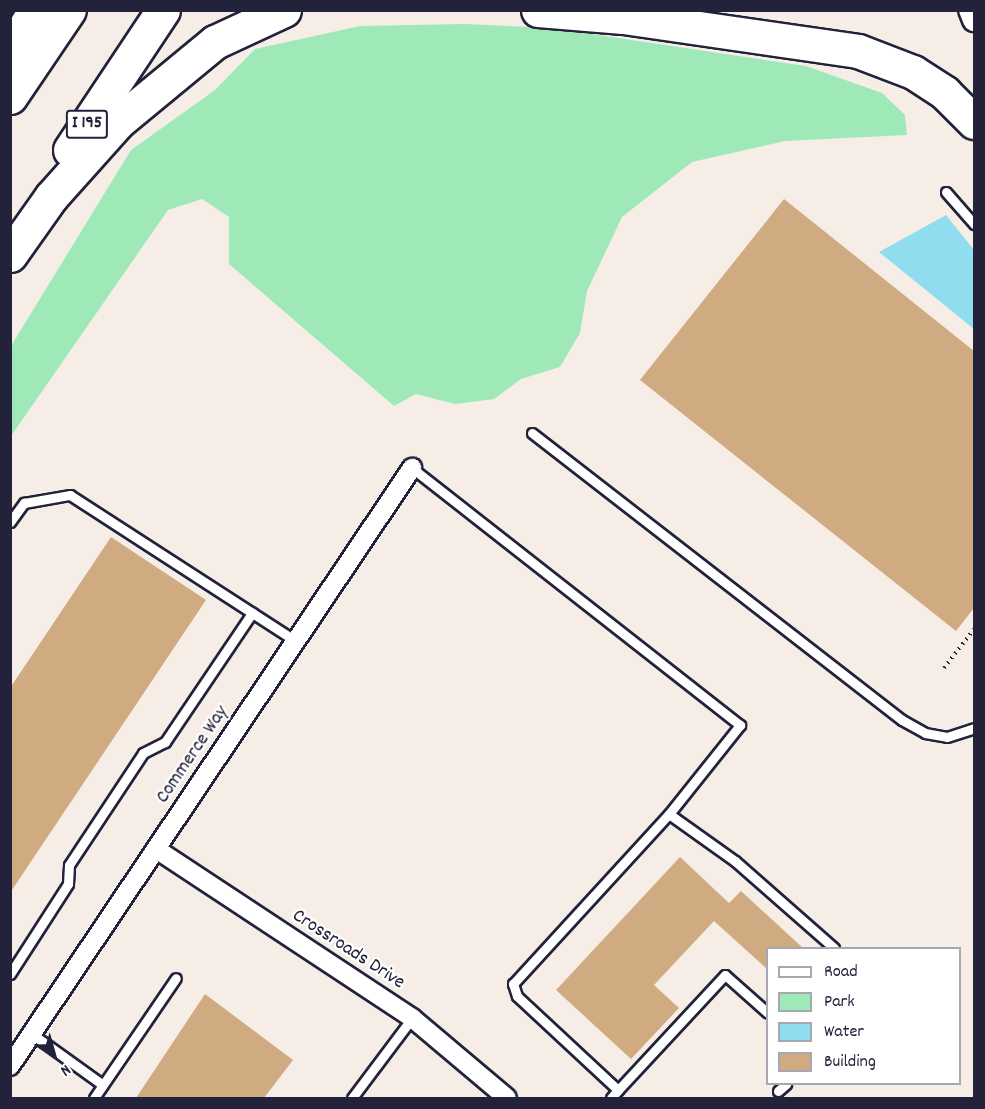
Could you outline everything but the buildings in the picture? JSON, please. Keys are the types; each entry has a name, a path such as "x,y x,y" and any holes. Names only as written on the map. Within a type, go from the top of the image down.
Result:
{"highway":[{"path":"10,51 35,10"},
{"path":"10,97 69,10"},
{"name":"I 195","path":"10,238 163,10"},
{"path":"10,255 51,198 118,122 215,42 284,10"},
{"path":"538,10 623,17 858,51 913,72 945,93 975,122"}],"street":[{"path":"970,10 975,20"},
{"name":"Commerce Way","path":"10,1066 412,468"},
{"name":"Crossroads Drive","path":"156,849 412,1018 504,1097"}],"lane":[{"path":"945,192 975,224"},
{"path":"532,433 902,720 926,734 947,737 975,728"},
{"path":"412,468 740,725 669,814 513,984 517,996 618,1090"},
{"path":"10,522 24,503 70,495 296,641"},
{"path":"10,974 68,884 69,865 143,753 165,742 252,613"},
{"path":"669,814 735,861 833,947"},
{"path":"610,1098 725,975 766,1012"},
{"path":"94,1098 176,978"},
{"path":"352,1098 412,1018"},
{"path":"32,1034 103,1086"},
{"path":"778,1091 784,1085"}],"path":[{"path":"944,668 975,629"}],"green space":[{"path":"465,24 551,28 806,66 882,93 905,115 907,135 785,141 692,162 622,217 587,291 580,333 560,367 521,379 494,399 455,404 416,394 394,406 229,264 229,217 202,199 168,210 11,436 11,346 131,150 215,90 255,49 360,26"}],"water":[{"path":"946,215 974,250 974,329 879,252"}]}
